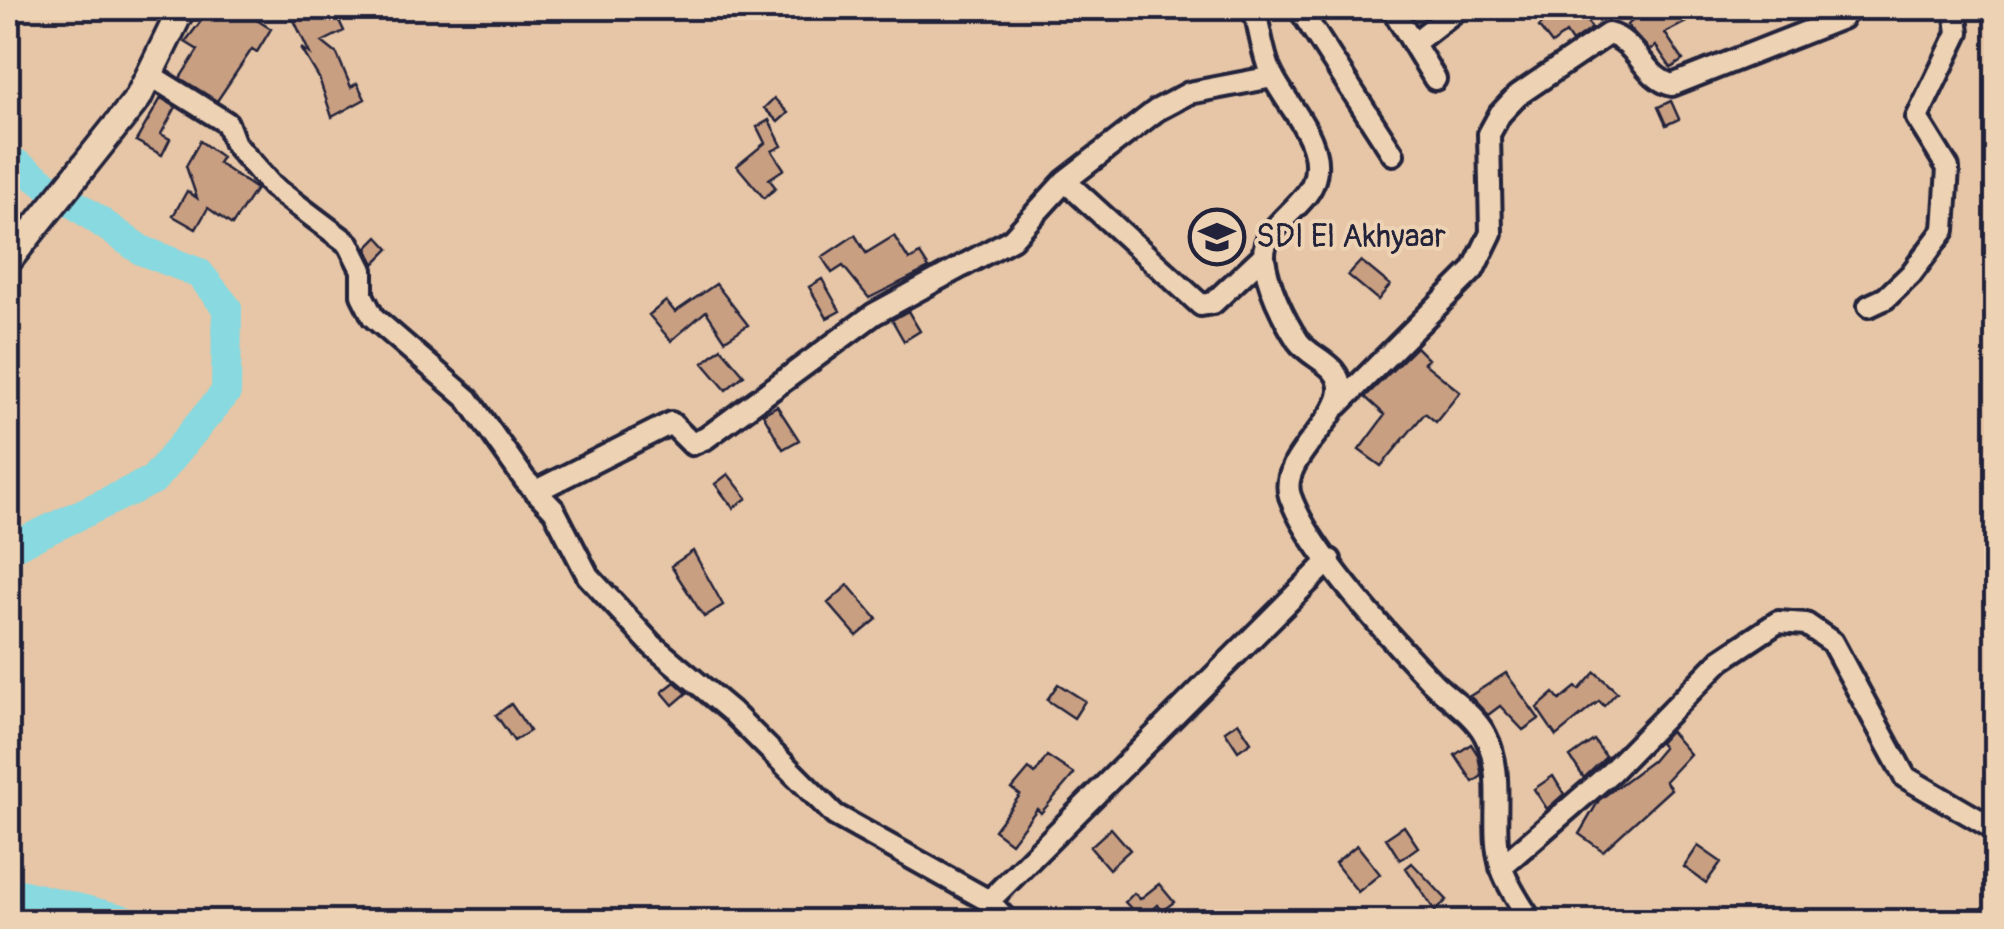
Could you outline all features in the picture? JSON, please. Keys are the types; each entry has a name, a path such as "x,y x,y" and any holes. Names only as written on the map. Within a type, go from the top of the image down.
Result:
{"street":[{"path":"8,261 138,98 182,8"},
{"path":"1065,181 1201,305 1213,302 1264,254 1274,230 1312,184 1314,169 1306,128 1272,77 1254,8"},
{"path":"1299,8 1393,154"},
{"path":"1392,8 1435,79"},
{"path":"1414,44 1460,8"},
{"path":"1532,922 1501,868 1495,768 1485,736 1415,664 1330,560 1288,488 1312,434 1473,270 1491,233 1488,134 1518,95 1608,34 1620,38 1659,80 1672,85 1842,18 1846,8"},
{"path":"1869,306 1886,298 1911,274 1944,230 1948,168 1916,118 1958,33 1955,8"},
{"path":"150,76 227,123 235,144 272,186 348,244 362,270 362,294 373,316 468,398 554,510 588,576 652,645 732,712 811,794 856,830 989,901 1008,922"},
{"path":"536,490 671,423 692,444 706,438 874,314 1012,239 1065,181 1157,110 1189,93 1272,77"},
{"path":"1264,254 1278,305 1300,345 1334,370 1340,384 1338,405"},
{"path":"989,901 1330,560"},
{"path":"1501,868 1611,772 1721,660 1778,622 1806,624 1832,642 1905,777 1996,830"}],"building":[{"path":"211,8 238,8 271,29 257,52 252,49 217,101 180,78 198,50 185,42"},
{"path":"321,8 333,8 344,31 322,42 337,54 351,87 357,83 365,99 332,117 319,78 301,48 310,54 294,20"},
{"path":"1558,8 1601,8 1585,19 1592,28 1572,42 1566,33 1552,44 1539,27"},
{"path":"1650,8 1676,8 1686,22 1665,33 1683,60 1671,68 1656,46 1650,50 1627,25"},
{"path":"161,98 176,107 161,134 170,139 162,155 136,141"},
{"path":"774,98 788,113 778,122 764,108"},
{"path":"1671,101 1679,119 1666,125 1658,107"},
{"path":"769,120 782,146 772,151 784,169 769,179 776,188 764,198 737,166 765,143 757,127"},
{"path":"200,141 222,157 218,163 256,189 232,225 208,208 196,229 173,216 187,191 197,198 186,166"},
{"path":"855,235 866,253 894,236 909,260 920,254 929,268 869,298 843,266 832,273 822,257"},
{"path":"378,237 389,249 374,264 367,248"},
{"path":"1361,261 1390,285 1378,300 1348,275"},
{"path":"822,279 840,311 827,318 809,287"},
{"path":"716,284 748,325 725,340 706,311 671,341 649,315 666,301 675,312"},
{"path":"908,311 920,331 904,341 892,320"},
{"path":"1416,347 1428,359 1424,363 1460,392 1436,422 1425,413 1381,466 1359,450 1385,415 1365,397"},
{"path":"721,348 744,375 726,390 703,363"},
{"path":"777,406 799,440 783,449 763,414"},
{"path":"728,474 747,498 733,508 715,484"},
{"path":"693,551 723,605 704,617 671,566"},
{"path":"848,585 877,619 857,636 828,603"},
{"path":"1595,672 1617,692 1604,706 1599,701 1556,736 1537,708 1554,693 1560,700 1576,687 1579,690"},
{"path":"1506,673 1539,719 1523,730 1500,706 1488,715 1470,696"},
{"path":"675,682 687,693 673,705 662,692"},
{"path":"1058,684 1085,701 1074,718 1047,700"},
{"path":"511,704 530,731 514,741 496,715"},
{"path":"1238,722 1251,742 1238,751 1225,731"},
{"path":"1670,731 1690,754 1665,781 1671,789 1603,851 1579,834 1599,800 1652,761 1663,748 1659,743"},
{"path":"1594,740 1606,757 1584,778 1570,757"},
{"path":"1471,744 1478,755 1482,776 1473,782 1455,755"},
{"path":"1047,756 1074,774 1041,813 1037,809 1011,843 994,830 1020,795 1012,789 1029,769 1035,774"},
{"path":"1553,776 1564,794 1547,809 1534,789"},
{"path":"1404,826 1418,847 1400,860 1386,838"},
{"path":"1111,828 1130,850 1109,869 1090,847"},
{"path":"1357,845 1380,874 1358,892 1335,863"},
{"path":"1698,846 1721,862 1706,883 1684,867"},
{"path":"1412,863 1447,900 1435,911 1406,868"},
{"path":"1159,884 1174,902 1162,911 1158,905 1142,920 1125,902 1134,893 1140,899"}],"waterway":[{"path":"8,158 141,250 199,273 227,308 226,392 153,480 8,549"},
{"path":"8,891 133,922"}],"place":[{"name":"SDI El Akhyaar","path":"1217,237"}]}
